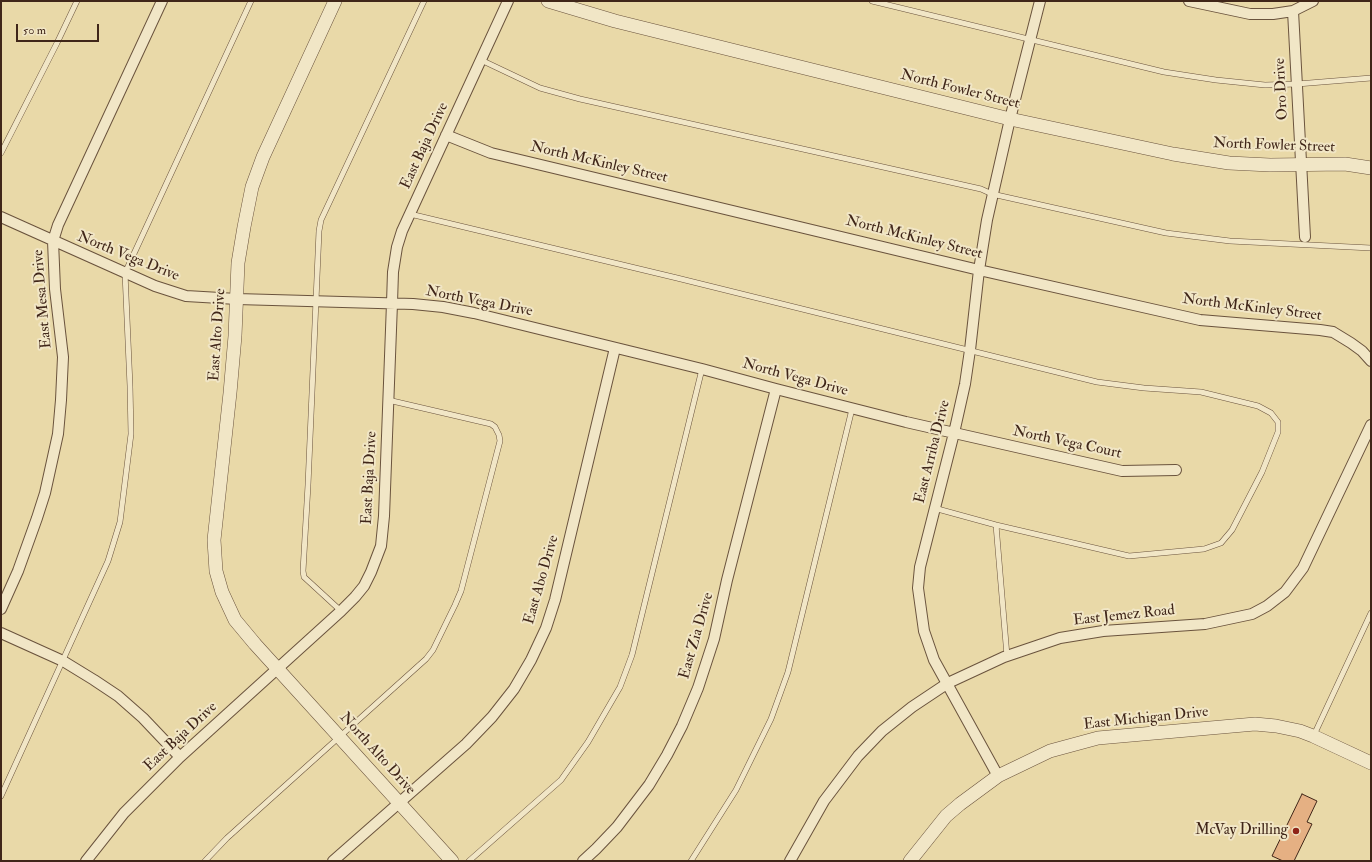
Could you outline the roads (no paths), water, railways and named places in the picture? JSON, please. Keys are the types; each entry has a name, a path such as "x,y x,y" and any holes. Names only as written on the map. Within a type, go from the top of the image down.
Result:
{"street":[{"name":"East Mesa Drive","path":"1,609 18,572 37,518 47,487 58,434 63,357 55,289 53,241 58,225 162,1"},
{"name":"East Alto Drive","path":"278,669 235,620 222,592 216,571 214,540 230,393 237,299 238,263 252,187 271,139 335,1"},
{"name":"East Baja Drive","path":"86,861 124,813 180,757 341,612 364,586 381,546 384,516 393,272 397,247 402,231 508,1"},
{"name":"North Fowler Street","path":"548,1 615,21 1010,119 1203,160 1229,163 1345,164 1371,168"},
{"name":"East Arriba Drive","path":"998,776 934,660 924,631 918,588 920,567 954,434 965,384 979,270 992,194 1040,1"},
{"path":"1189,1 1250,14 1273,14 1293,11 1313,1"},
{"name":"Oro Drive","path":"1293,11 1305,241"},
{"name":"North McKinley Street","path":"446,135 491,152 979,270 1200,320 1333,332 1362,351 1371,361"},
{"name":"North Vega Drive","path":"1,217 124,273 155,286 186,296 237,299 392,303 443,307 474,313 702,369 776,390 954,434"},
{"name":"East Abo Drive","path":"333,861 466,744 492,717 514,689 531,660 546,628 555,600 615,348"},
{"name":"East Zia Drive","path":"583,861 617,826 649,785 682,726 698,688 714,639 727,580 776,390"},
{"name":"East Jemez Road","path":"790,861 824,800 858,756 882,731 912,707 948,683 1007,656 1060,638 1103,630 1205,624 1252,614 1267,606 1285,592 1303,568 1371,425"},
{"name":"North Vega Court","path":"954,434 1122,472 1176,470"},
{"path":"1,632 63,661 118,696 143,718 180,757"},
{"name":"North Alto Drive","path":"278,669 452,861"},
{"name":"East Michigan Drive","path":"910,861 946,816 998,776 1050,751 1098,738 1255,724 1300,731 1371,764"}],"lane":[{"path":"1,153 77,1"},
{"path":"1,796 108,561 120,522 131,434 124,273 251,1"},
{"path":"341,612 304,577 303,571 319,231 321,220 424,1"},
{"path":"872,1 1164,72 1216,80 1258,84 1297,84 1371,78"},
{"path":"481,60 540,88 580,99 981,189 992,194 1166,233 1230,241 1305,241 1371,248"},
{"path":"410,214 1097,382 1144,388 1201,392 1258,406 1271,413 1278,422 1278,432 1265,465 1232,530 1221,543 1204,549 1129,556 996,525 934,508"},
{"path":"469,861 561,780 588,742 620,687 632,655 702,369"},
{"path":"205,861 227,838 426,659 433,650 461,591 500,441 495,427 491,424 388,400"},
{"path":"691,861 736,790 771,719 788,672 852,409"},
{"path":"996,525 1007,656"},
{"path":"1313,736 1371,613"}],"place":[{"name":"McVay Drilling","path":"1296,831"}]}
